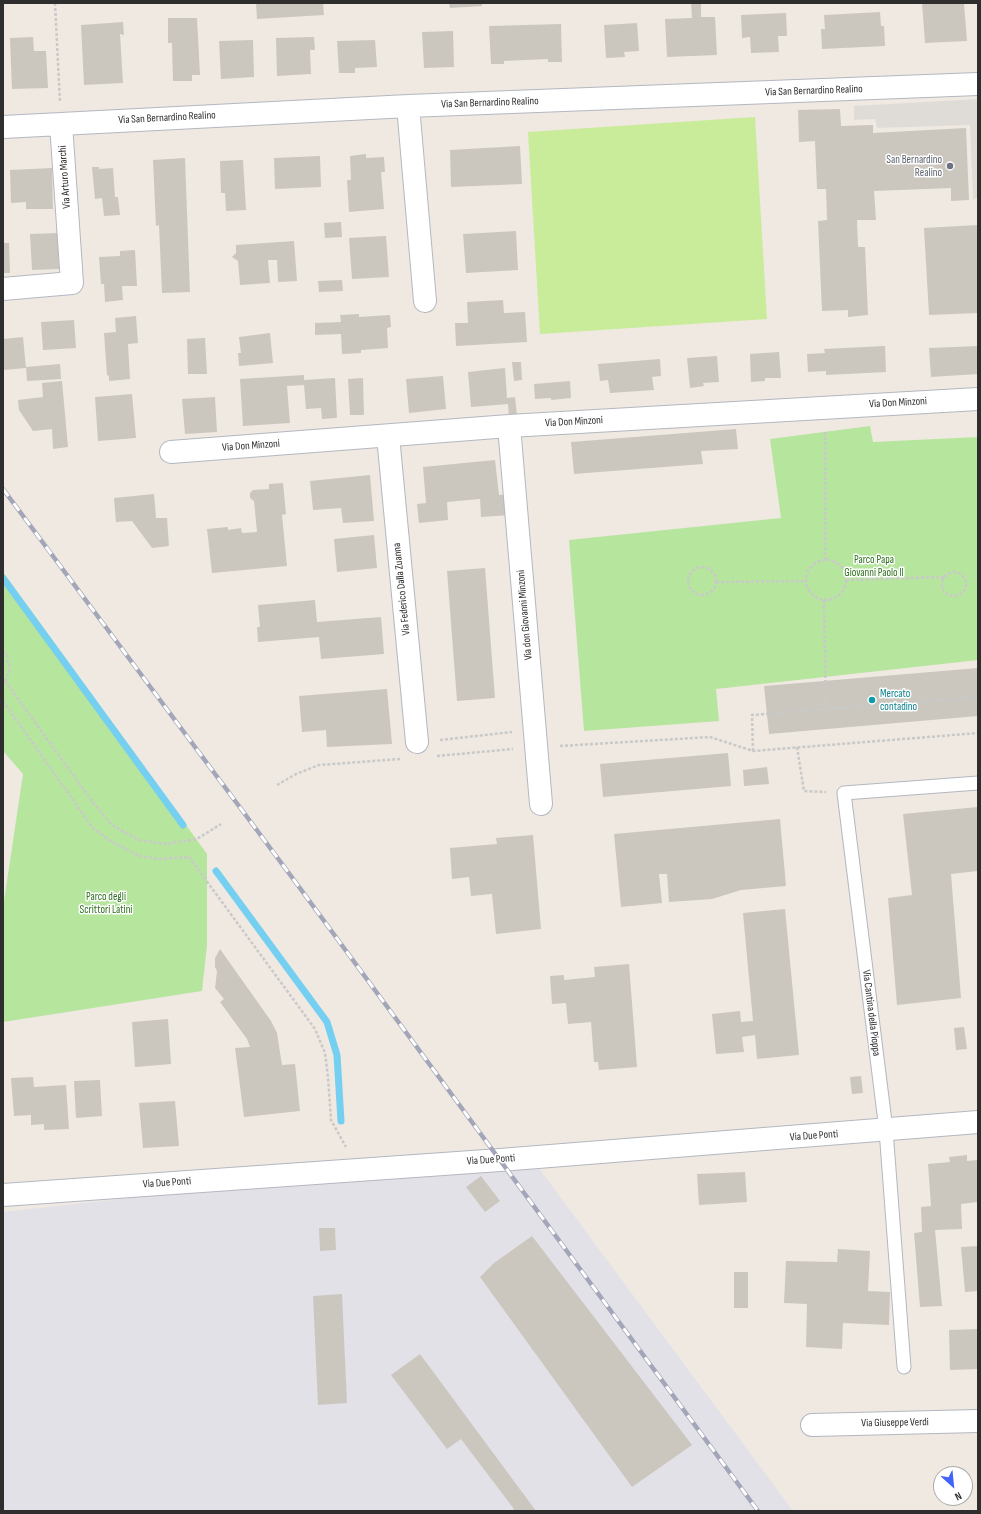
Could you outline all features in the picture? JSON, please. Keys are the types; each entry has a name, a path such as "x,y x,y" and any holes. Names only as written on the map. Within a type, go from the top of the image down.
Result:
{"street":[{"name":"Via San Bernardino Realino","path":"3,127 408,106 978,84"},
{"path":"408,106 425,301"},
{"name":"Via Arturo Marchi","path":"3,289 72,283 61,124"},
{"name":"Via Don Minzoni","path":"171,452 509,426 978,399"},
{"name":"Via don Giovanni Minzoni","path":"509,426 541,804"},
{"name":"Via Federico Dalla Zuanna","path":"388,436 417,742"},
{"name":"Via Due Ponti","path":"3,1195 500,1160 978,1122"},
{"name":"Via Giuseppe Verdi","path":"812,1426 978,1421"}],"lane":[{"path":"844,793 978,783"},
{"name":"Via Cantina della Pioppa","path":"844,793 886,1130 904,1367"}],"path":[{"path":"55,3 61,124"},
{"path":"825,408 825,560"},
{"path":"825,560 838,564 845,574 846,580 842,593 836,597 824,600 812,595 808,589 806,581 809,570 813,565 825,560"},
{"path":"703,566 708,567 714,573 716,582 715,586 709,593 700,595 695,594 688,586 688,576 694,568 703,566"},
{"path":"846,580 944,577 950,572 962,575 966,582 966,586 962,593 954,596 944,591 942,584 944,577"},
{"path":"716,582 806,581"},
{"path":"824,600 826,709"},
{"path":"3,652 6,653 10,670 4,682 94,804 112,825 138,840 166,844 197,838 221,824"},
{"path":"753,751 752,716 978,697"},
{"path":"3,701 92,827 107,839 139,856 159,859 189,857 315,1029 324,1053 328,1077 331,1120 352,1157 353,1170"},
{"path":"417,742 710,737 753,751 978,733"},
{"path":"797,747 804,791 844,793"}],"shaded area":[{"path":"978,99 978,197 973,200 970,125 877,128 875,119 854,120 854,106"},
{"path":"535,1163 793,1511 3,1511 3,1212 365,1172"}],"green space":[{"path":"755,117 767,319 540,334 528,132"},
{"name":"Parco Papa Giovanni Paolo II","path":"870,426 873,442 978,437 978,660 716,689 719,721 584,731 569,540 781,518 770,439"},
{"name":"Parco degli Scrittori Latini","path":"3,572 207,854 207,945 202,991 3,1022 3,908 23,774 3,751"}],"building":[{"path":"256,3 323,3 324,15 257,19"},
{"path":"449,3 482,3 482,6 450,8"},
{"path":"922,3 964,3 967,41 925,43"},
{"path":"691,4 701,4 701,17 715,17 717,55 667,57 665,19 692,18"},
{"path":"880,12 881,26 884,26 885,46 822,49 821,29 825,29 824,15"},
{"path":"786,13 787,36 778,36 779,52 751,53 750,37 742,38 741,15"},
{"path":"168,18 197,18 200,75 192,75 192,81 173,81 172,43 168,43"},
{"path":"123,22 124,35 120,34 123,83 84,85 81,25"},
{"path":"637,23 639,51 624,52 625,57 606,58 604,25"},
{"path":"561,24 562,62 548,62 548,59 504,61 504,64 491,64 489,26"},
{"path":"453,31 454,67 424,68 422,32"},
{"path":"33,37 34,51 46,51 48,88 12,89 10,38"},
{"path":"314,37 315,50 310,50 311,74 277,76 276,38"},
{"path":"253,40 254,77 221,79 219,41"},
{"path":"375,40 377,67 355,68 355,73 339,73 337,41"},
{"path":"840,109 841,126 873,125 873,133 966,128 969,200 951,201 951,188 874,191 876,220 857,220 858,247 865,247 868,315 848,317 848,310 822,311 818,221 827,220 826,189 817,189 815,141 799,142 798,110"},
{"path":"520,146 522,184 451,187 450,150"},
{"path":"366,154 366,158 384,157 385,172 381,172 384,209 349,212 347,180 351,180 350,156"},
{"path":"320,156 321,187 275,189 274,158"},
{"path":"185,158 190,292 162,293 159,225 156,226 153,160"},
{"path":"243,160 246,210 226,211 225,193 221,193 220,161"},
{"path":"92,167 99,167 99,169 113,168 115,197 118,197 120,215 104,216 102,198 95,199"},
{"path":"52,168 53,209 26,209 26,202 11,203 10,170"},
{"path":"341,222 342,237 325,238 324,223"},
{"path":"978,225 978,313 929,315 924,228"},
{"path":"516,231 518,270 466,273 463,234"},
{"path":"58,233 59,269 32,270 30,234"},
{"path":"386,236 389,277 352,279 349,238"},
{"path":"294,241 297,281 278,282 277,260 268,260 270,283 240,285 238,261 232,257 236,253 236,245"},
{"path":"3,243 9,243 10,273 3,273"},
{"path":"135,250 137,286 122,286 123,300 105,302 104,284 101,284 99,257 120,256 120,251"},
{"path":"342,280 343,291 319,292 318,281"},
{"path":"503,300 504,313 525,312 527,342 456,346 455,323 468,323 467,302"},
{"path":"359,314 359,317 390,315 391,327 387,328 388,348 361,350 361,353 342,354 341,334 315,335 315,323 341,322 340,315"},
{"path":"136,316 138,343 128,344 130,379 109,381 109,376 107,375 104,333 116,332 115,318"},
{"path":"74,320 76,348 43,350 41,322"},
{"path":"270,333 273,363 239,366 238,353 241,353 239,337"},
{"path":"23,337 26,368 3,370 3,339"},
{"path":"205,338 207,374 188,374 187,339"},
{"path":"885,346 886,372 826,375 826,371 808,372 807,354 825,353 824,349"},
{"path":"978,346 978,374 931,377 929,348"},
{"path":"779,352 781,378 765,378 765,381 751,382 750,354"},
{"path":"717,356 719,382 703,383 704,386 690,388 687,358"},
{"path":"660,359 661,376 652,377 654,390 610,393 608,380 600,381 598,364"},
{"path":"512,362 521,362 522,380 514,381"},
{"path":"60,364 61,379 27,381 26,367"},
{"path":"505,368 507,398 515,397 517,416 509,417 508,404 471,407 468,372"},
{"path":"304,375 304,380 335,378 337,418 322,419 321,408 306,409 304,385 287,386 290,423 243,426 240,379"},
{"path":"443,376 446,409 409,413 406,379"},
{"path":"363,378 364,415 350,415 348,379"},
{"path":"62,381 68,447 53,449 52,429 33,431 19,410 18,400 43,397 42,383"},
{"path":"570,381 571,398 551,400 551,398 535,399 534,384"},
{"path":"132,394 136,438 98,441 95,397"},
{"path":"215,397 217,432 185,434 182,399"},
{"path":"736,429 738,449 701,451 703,464 574,474 571,442"},
{"path":"495,460 499,495 509,494 510,515 481,517 480,499 447,502 448,520 419,523 417,504 426,503 423,467"},
{"path":"370,475 374,521 343,523 341,508 313,510 310,481"},
{"path":"283,483 286,514 282,515 287,566 212,573 207,529 228,527 228,530 241,528 242,533 257,532 254,501 250,498 250,493 253,490 269,489 269,484"},
{"path":"154,494 156,518 167,518 169,546 152,548 132,521 116,522 114,498"},
{"path":"374,535 377,568 337,572 334,539"},
{"path":"485,568 495,698 457,701 447,571"},
{"path":"315,600 317,622 381,617 384,654 321,659 319,637 258,642 257,627 260,627 258,605"},
{"name":"Mercato contadino","path":"978,668 978,716 769,734 764,686"},
{"path":"387,689 392,744 327,747 326,730 302,732 299,696"},
{"path":"728,753 731,786 603,797 600,764"},
{"path":"767,767 769,784 744,786 743,770"},
{"path":"978,807 978,871 951,874 961,998 897,1005 888,898 912,895 903,814"},
{"path":"780,819 786,886 741,890 712,899 669,902 667,874 659,874 662,903 621,907 614,834"},
{"path":"533,835 541,929 496,934 492,894 471,896 469,877 452,879 450,848 497,844 496,838"},
{"path":"785,909 799,1055 757,1059 755,1035 742,1037 744,1052 716,1054 712,1014 740,1011 741,1022 753,1021 743,913"},
{"path":"220,949 271,1021 277,1033 282,1065 295,1064 300,1111 244,1117 235,1048 250,1047 247,1039 220,1002 224,999 215,988 217,971 215,967 215,958"},
{"path":"629,964 637,1067 599,1070 598,1062 594,1062 591,1022 568,1024 566,1003 552,1004 550,976 564,975 564,980 595,977 594,967"},
{"path":"168,1019 171,1064 135,1067 132,1022"},
{"path":"964,1027 967,1049 956,1050 954,1028"},
{"path":"861,1076 863,1093 852,1094 850,1077"},
{"path":"33,1077 34,1087 66,1085 69,1129 44,1130 44,1124 31,1125 31,1115 14,1116 11,1078"},
{"path":"100,1080 102,1116 76,1118 74,1081"},
{"path":"175,1101 179,1146 143,1148 139,1103"},
{"path":"967,1155 967,1161 978,1160 978,1202 961,1204 962,1229 935,1230 942,1306 920,1307 914,1233 922,1232 921,1207 931,1206 928,1164 950,1162 949,1157"},
{"path":"745,1172 747,1202 699,1205 697,1174"},
{"path":"481,1176 500,1201 485,1212 466,1187"},
{"path":"319,1228 335,1228 336,1250 320,1251"},
{"path":"532,1236 692,1445 632,1487 480,1277 494,1263"},
{"path":"978,1246 978,1291 965,1292 961,1247"},
{"path":"838,1249 870,1251 868,1291 890,1292 889,1325 843,1323 842,1349 806,1347 807,1304 784,1303 786,1261 837,1262"},
{"path":"734,1272 748,1272 748,1308 734,1308"},
{"path":"342,1294 347,1403 318,1405 313,1296"},
{"path":"978,1329 978,1369 950,1370 949,1330"},
{"path":"420,1354 536,1511 512,1511 514,1509 461,1439 447,1449 391,1375"}],"waterway":[{"path":"3,578 183,825"},
{"path":"216,871 327,1022 337,1055 341,1121"}],"railway":[{"path":"3,489 291,876 758,1511"}],"place":[{"name":"San Bernardino Realino","path":"950,166"},
{"name":"Mercato contadino","path":"872,700"}]}
